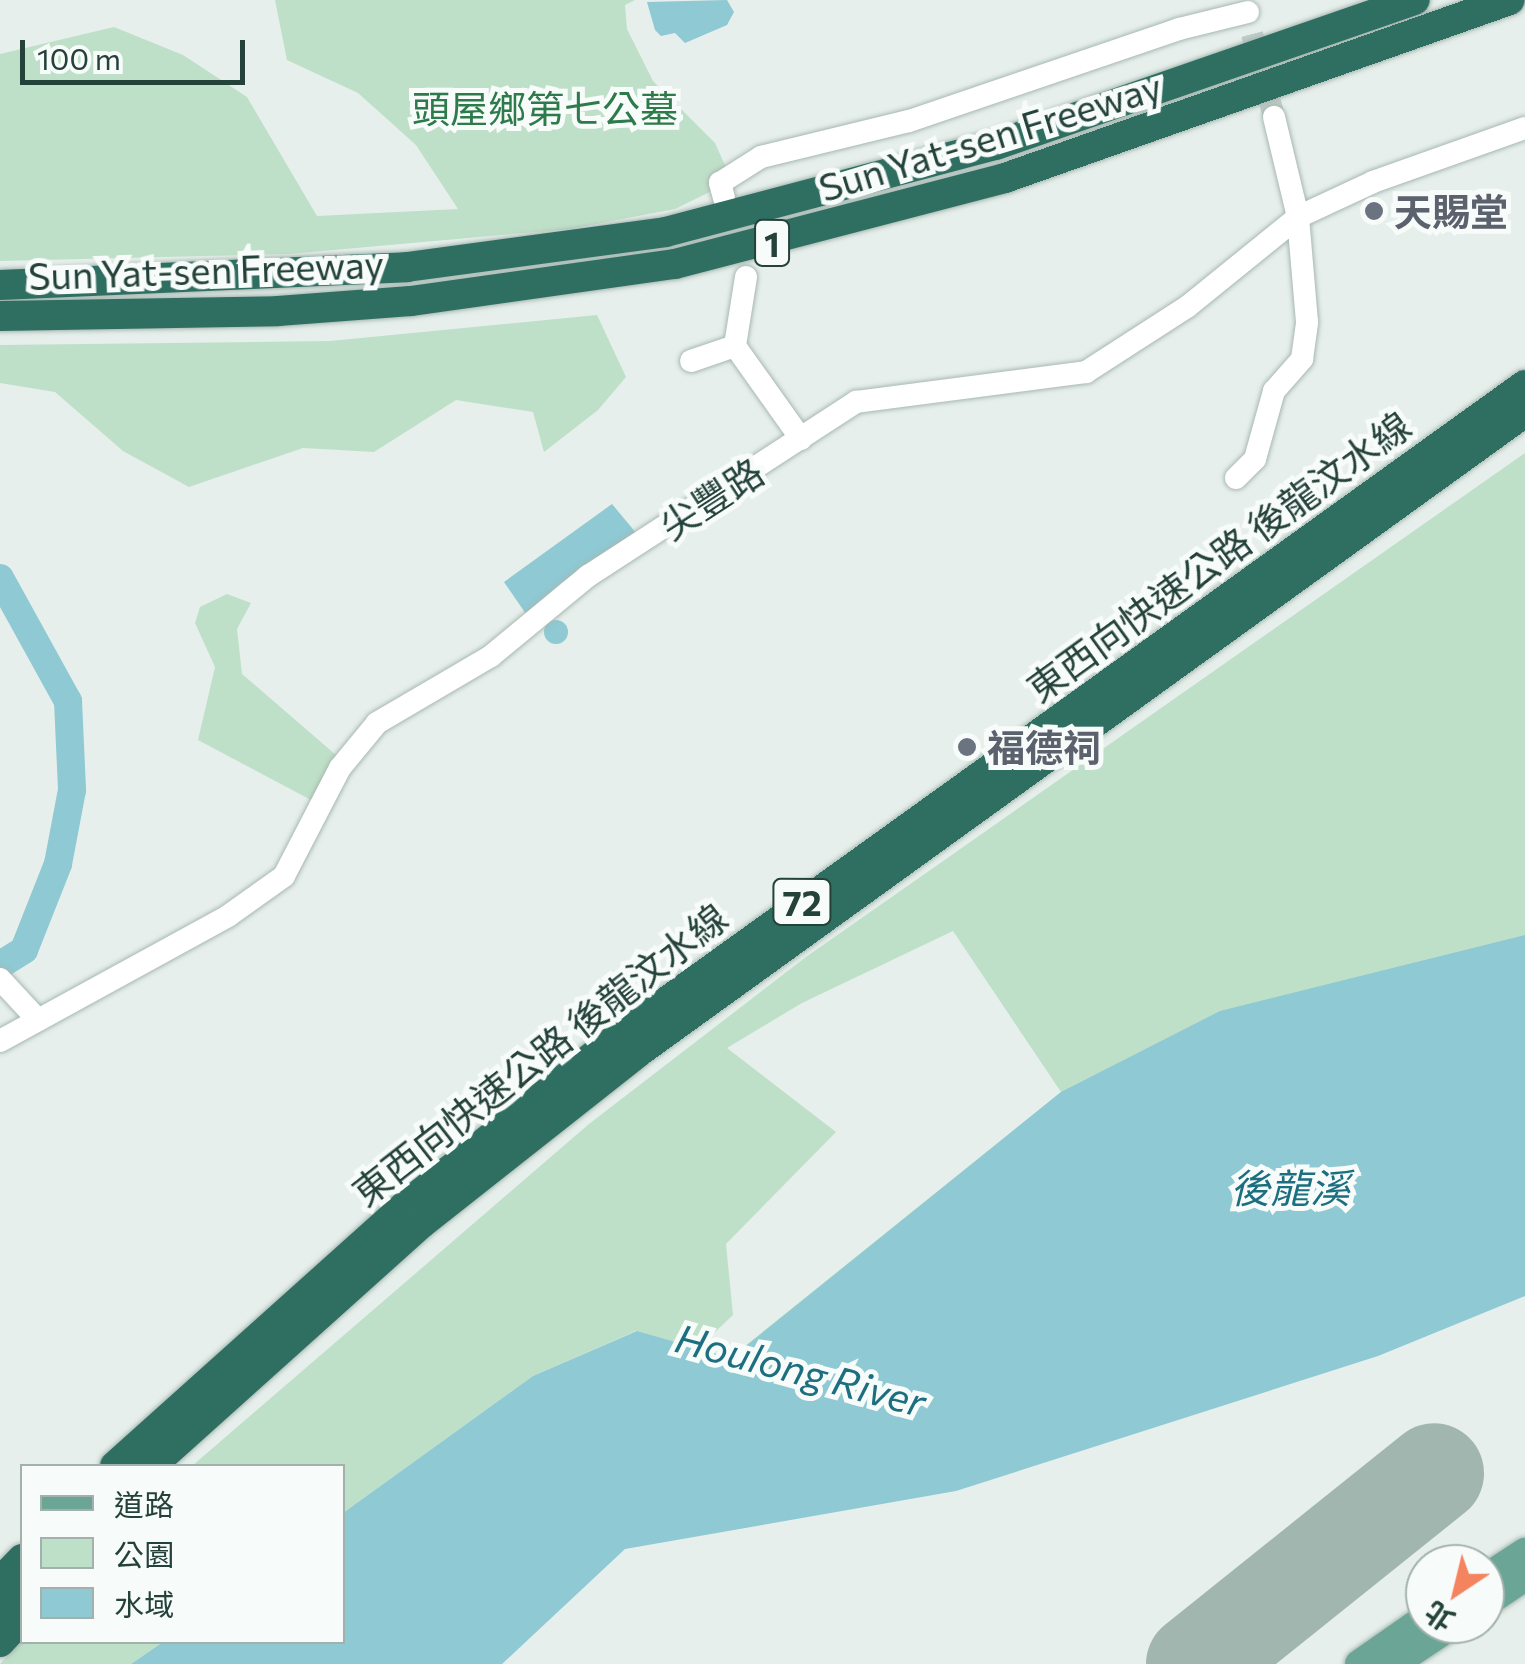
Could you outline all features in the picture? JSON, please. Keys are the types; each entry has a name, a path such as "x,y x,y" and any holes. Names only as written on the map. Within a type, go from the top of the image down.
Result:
{"highway":[{"name":"Sun Yat-sen Freeway","path":"0,284 408,267 666,232 996,145 1415,0"},
{"name":"Sun Yat-sen Freeway","path":"0,316 392,303 675,264 1006,178 1510,0"},
{"name":"東西向快速公路 後龍汶水線","path":"117,1464 406,1204 620,1035 1525,384"},
{"name":"東西向快速公路 後龍汶水線","path":"153,1464 422,1223 752,965 1525,412"},
{"path":"169,1464 220,1401"},
{"path":"0,1569 20,1548"},
{"path":"0,1582 20,1561"},
{"path":"0,1613 20,1592"},
{"path":"0,1642 20,1620"}],"main road":[{"path":"1358,1664 1405,1632"},
{"path":"1394,1664 1424,1644"}],"street":[{"path":"724,198 720,184 761,158 908,122 1179,28 1249,15"},
{"path":"1236,478 1256,459 1274,391 1302,359 1307,322 1298,217 1274,117"},
{"name":"尖豐路","path":"0,1041 228,916 284,876 340,768 377,723 491,656 588,576 856,402 893,393 1007,386 1086,372 1187,307 1298,217 1373,182 1525,128"},
{"path":"746,277 734,346 802,439"},
{"path":"691,362 734,346"},
{"path":"0,980 38,1020"}],"green space":[{"name":"頭屋鄉第七公墓","path":"275,0 635,0 625,5 627,29 653,81 715,143 732,181 675,209 570,229 289,254 0,261 0,54 114,27 183,55 247,97 317,216 458,209 416,145 358,93 287,60"},
{"path":"597,315 626,377 598,410 544,452 533,412 456,400 374,452 303,448 189,487 123,451 55,392 0,383 0,345 330,341"},
{"path":"1525,453 1525,1177 730,1358 1061,1092 953,931 802,1003 727,1048 836,1132 726,1244 733,1315 697,1349 636,1331 533,1376 345,1512 345,1464 194,1464 589,1124 806,957"},
{"path":"227,594 251,603 237,629 242,674 336,755 311,800 198,740 215,667 195,623 200,607"},
{"path":"20,1642 160,1644 131,1664 0,1664"}],"water":[{"path":"727,0 734,12 727,25 685,43 675,33 661,36 655,30 647,2"},
{"path":"612,504 637,534 562,582 526,614 504,582"},
{"path":"556,620 568,632 556,644 544,632"},
{"name":"後龍溪","path":"1525,935 1525,1296 1378,1356 956,1491 625,1549 502,1664 131,1664 160,1644 345,1644 345,1512 533,1376 637,1331 731,1358 1061,1092 1220,1011"}],"waterway":[{"path":"0,578 68,701 72,790 58,864 24,950 0,965"}],"runway":[{"path":"1196,1664 1434,1473"}],"tunnel":[{"path":"1252,34 1274,117"}],"place":[{"name":"天賜堂","path":"1374,211"},
{"name":"福德祠","path":"967,747"}],"water label":[{"name":"Houlong River","path":"801,1369"}]}
